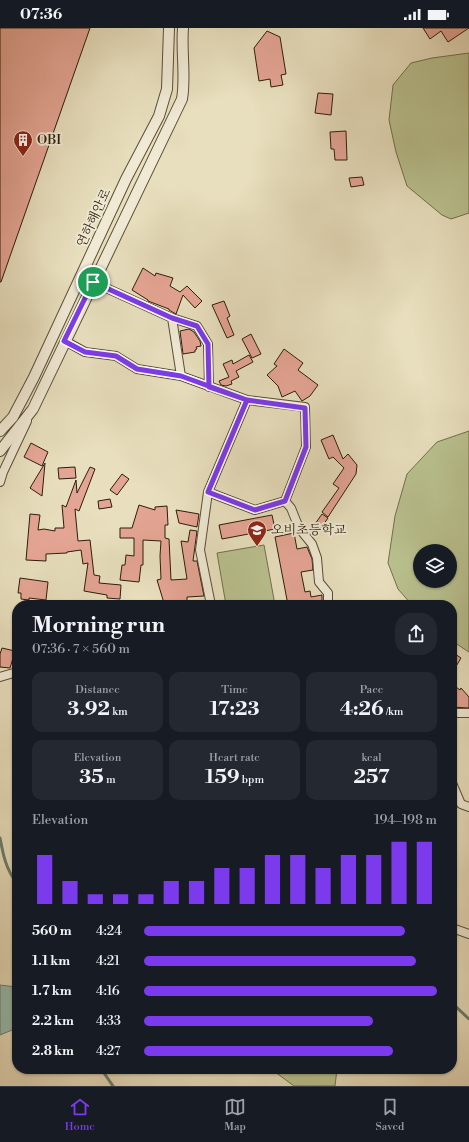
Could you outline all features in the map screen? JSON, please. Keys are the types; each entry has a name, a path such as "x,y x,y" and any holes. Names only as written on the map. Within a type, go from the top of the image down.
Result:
{"street":[{"name":"연하해안로","path":"0,431 14,417 126,179 159,116 168,89 169,28"},
{"name":"연하해안로","path":"0,482 3,472 64,341 182,99 185,85 182,45 183,28"},
{"path":"93,282 172,318 197,326 208,344 209,387"},
{"path":"172,318 181,376"},
{"path":"64,341 85,352 116,356 137,369 181,376 247,400 305,408 306,447 285,501"},
{"path":"210,600 200,550 208,492 247,400"},
{"name":"연하해안로","path":"0,451 33,409"},
{"path":"208,492 255,510 285,501"},
{"path":"285,501 291,508 299,528 312,544 317,558 319,582 328,593 328,600"},
{"path":"0,677 12,673"},
{"path":"457,713 469,714"},
{"path":"457,795 461,804 469,807"},
{"path":"457,930 469,934"}],"green space":[{"path":"469,53 469,213 451,219 442,215 407,186 396,152 389,120 393,85 411,63 432,58"},
{"path":"469,431 469,652 457,644 457,600 408,600 398,589 388,563 395,516 407,474 437,442"},
{"path":"264,545 274,600 225,600 217,553"},
{"path":"278,1074 336,1074 335,1086 294,1086"}],"water":[{"path":"0,985 12,986 12,1030 0,1035"}],"building":[{"name":"OBI","path":"0,28 90,28 1,282 0,282"},
{"path":"423,28 469,28 448,42 441,31 430,39"},
{"path":"267,31 280,37 286,74 281,75 283,85 271,87 270,79 259,81 254,48"},
{"path":"318,93 333,94 331,115 315,113"},
{"path":"346,131 347,160 335,160 334,149 331,149 330,132"},
{"path":"362,177 364,185 351,187 349,178"},
{"path":"143,268 155,276 156,273 173,278 170,286 180,292 187,286 202,301 195,308 183,295 176,314 169,309 148,301 132,290"},
{"path":"224,301 230,316 227,318 234,335 227,338 212,305"},
{"path":"189,329 194,332 200,341 201,346 196,347 197,349 195,352 183,354 180,331"},
{"path":"251,334 261,354 252,358 242,339"},
{"path":"284,349 303,363 298,370 318,385 310,396 302,401 295,391 282,397 278,386 267,375 277,366 274,364"},
{"path":"249,355 253,362 236,371 239,377 231,381 232,384 226,386 221,385 219,381 229,377 223,364 232,360 233,364"},
{"path":"333,435 343,459 348,454 357,465 356,474 328,517 322,512 339,488 333,484 344,468 333,457 329,459 321,440"},
{"path":"31,443 48,452 42,466 24,457"},
{"path":"45,463 42,496 30,488"},
{"path":"75,467 76,478 59,479 58,468"},
{"path":"90,467 95,469 79,511 75,509 78,541 90,540 94,575 100,576 99,583 121,585 120,599 107,598 107,595 84,591 88,563 83,564 81,550 67,553 46,554 46,561 26,560 30,514 40,515 38,530 44,529 55,531 55,528 64,528 62,505 66,507 76,480 77,493"},
{"path":"122,474 129,479 117,495 110,490"},
{"path":"110,499 112,507 99,509 98,501"},
{"path":"139,505 155,510 155,507 167,506 168,525 165,525 165,538 169,539 171,580 187,579 181,541 188,542 190,530 197,531 193,561 197,561 204,596 187,597 187,600 163,600 157,580 161,579 161,541 143,540 143,565 141,565 139,582 120,580 122,565 125,565 126,555 134,556 134,538 120,538 120,528 132,528"},
{"path":"176,510 199,514 197,527 179,523"},
{"path":"322,514 328,518 321,528 315,524"},
{"path":"272,515 275,529 222,539 219,525"},
{"path":"294,533 297,549 307,547 312,559 313,570 301,572 305,592 310,591 311,597 322,595 322,600 287,600 275,537"},
{"path":"20,578 48,582 46,600 29,598 29,600 21,599 21,593 18,593"},
{"path":"2,648 12,650 12,661 10,668 0,667 0,654"},
{"path":"457,655 461,658 457,665"},
{"path":"457,688 460,690 461,688 469,697 469,708 457,707"}],"waterway":[{"path":"0,838 4,856 12,876"},
{"path":"457,1008 469,1019"},
{"path":"105,1074 113,1086"}],"place":[{"name":"OBI","path":"23,157"},
{"name":"오비초등학교","path":"257,547"}],"route":[{"path":"93,282 64,341 85,352 116,356 137,369 181,376 209,387 247,400 208,492 255,510 285,501 306,447 305,408 247,400 209,387 208,344 197,326 172,318 93,282"}]}
